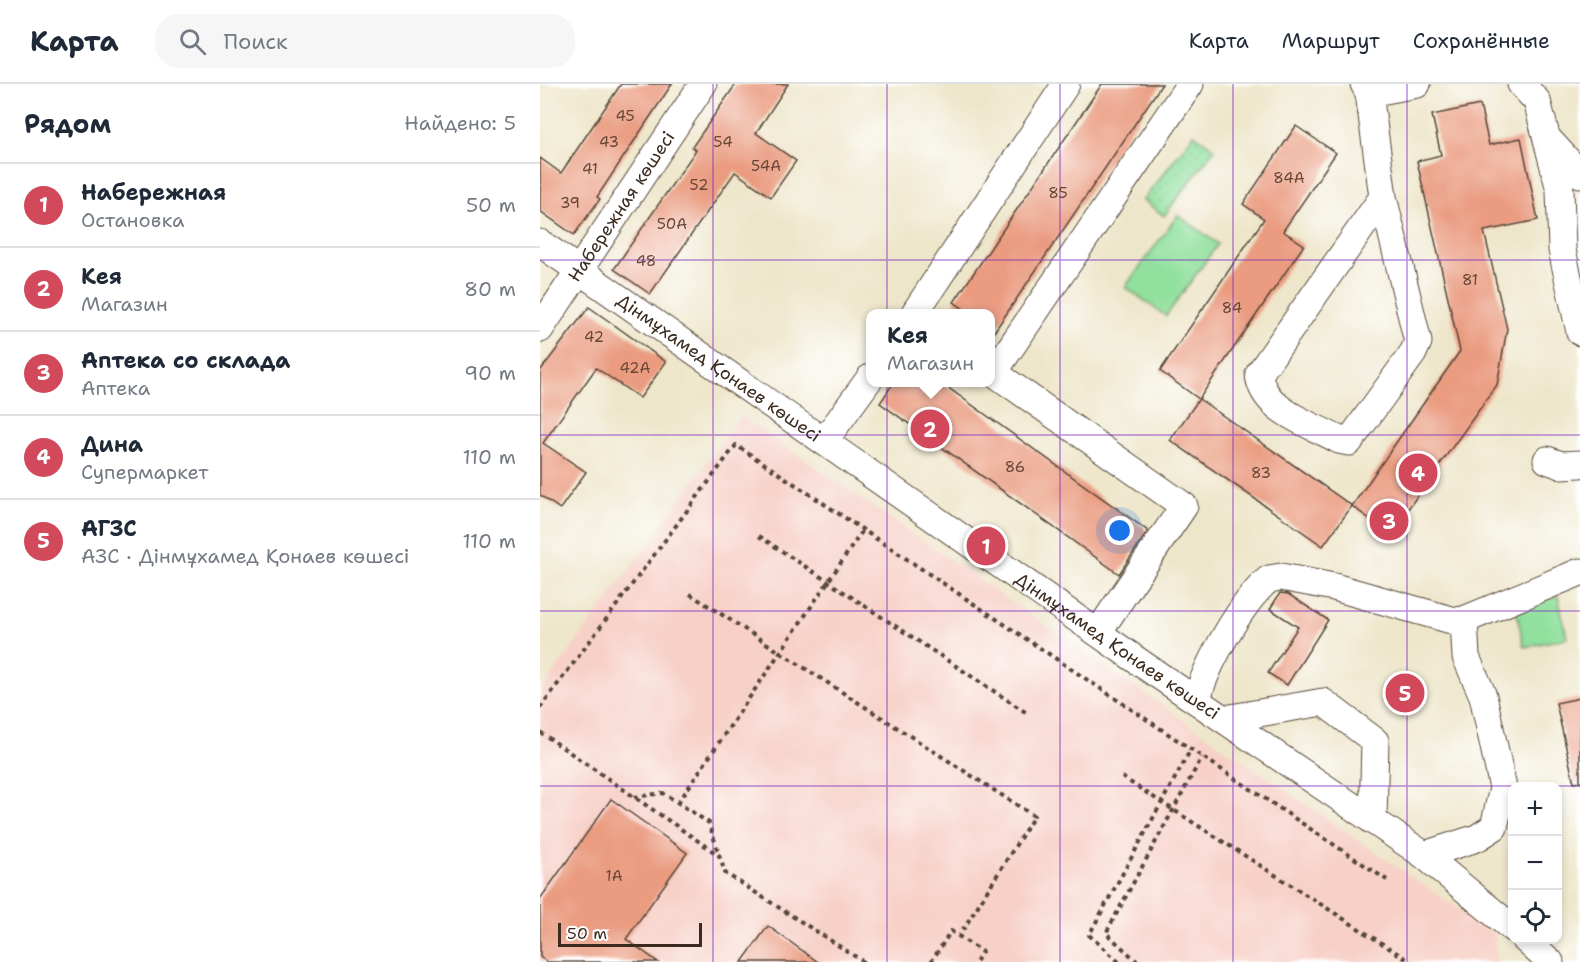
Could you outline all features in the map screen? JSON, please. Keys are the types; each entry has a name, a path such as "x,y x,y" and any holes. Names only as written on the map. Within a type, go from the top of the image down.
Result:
{"street":[{"name":"Набережная көшесі","path":"540,329 581,271 703,84"},
{"path":"917,309 1066,84"},
{"path":"995,367 1190,84"},
{"path":"1383,197 1258,374 1259,382 1270,402 1339,440 1348,442 1407,362 1418,342 1383,197 1367,88 1417,84"},
{"path":"1521,84 1537,101 1560,190 1563,250 1580,332"},
{"path":"1547,138 1580,174"},
{"name":"Дінмұхамед Қонаев көшесі","path":"540,243 1424,855 1508,925"},
{"path":"995,373 1184,506 1100,631"},
{"path":"825,440 866,384"},
{"path":"1548,459 1561,465 1580,464"},
{"path":"1197,700 1201,682 1239,613 1269,579 1281,577 1334,587 1448,619 1464,620 1580,572"},
{"path":"1424,855 1477,838 1494,827 1503,788 1483,696 1466,657 1464,620"},
{"path":"1225,719 1323,702 1375,741 1373,821"}],"path":[{"path":"540,708 736,446 1387,880"},
{"path":"678,803 863,530"},
{"path":"759,536 1027,713"},
{"path":"690,594 1034,816 959,936"},
{"path":"540,732 720,855"},
{"path":"1119,962 1089,935 1191,749"},
{"path":"1138,962 1106,933 1202,757"},
{"path":"1122,777 1411,962"},
{"path":"634,797 663,793 709,822 725,873 864,962"},
{"path":"931,962 951,931 982,952 976,962"}],"shaded area":[{"path":"741,416 1495,934 1496,962 540,962 540,692"}],"green space":[{"path":"1194,134 1215,149 1164,216 1143,200"},
{"path":"1178,215 1218,244 1166,316 1125,287"},
{"path":"1558,596 1567,638 1524,647 1515,604"}],"building":[{"path":"621,84 672,84 597,197 600,199 574,235 540,211 540,158 561,173"},
{"path":"736,84 788,84 756,133 796,161 771,197 735,172 650,294 614,269 696,150 692,147"},
{"path":"1102,84 1162,84 995,331 995,309 964,309 954,302"},
{"path":"1480,105 1489,145 1521,138 1538,220 1484,231 1507,329 1497,385 1390,534 1352,506 1460,351 1417,161 1441,155 1432,115"},
{"path":"1296,126 1336,153 1283,231 1304,245 1199,399 1160,371 1264,219 1243,204"},
{"path":"589,307 666,362 640,398 596,368 543,443 586,472 560,509 540,495 540,371"},
{"path":"891,387 947,387 1148,531 1119,574 880,403"},
{"path":"1199,399 1352,506 1323,546 1170,440"},
{"path":"1280,593 1288,594 1328,620 1287,685 1268,673 1298,627 1270,609"},
{"path":"1408,673 1425,687 1403,714 1385,700"},
{"path":"1580,698 1580,782 1574,783 1556,703"},
{"path":"611,799 687,853 626,939 658,962 547,962 540,957 540,899"},
{"path":"768,926 818,962 742,962"}],"place":[{"name":"Кея","path":"930,429"},
{"name":"Дина","path":"1418,473"},
{"name":"Аптека со склада","path":"1389,521"},
{"name":"Набережная","path":"986,546"},
{"name":"АГЗС","path":"1405,693"}]}
